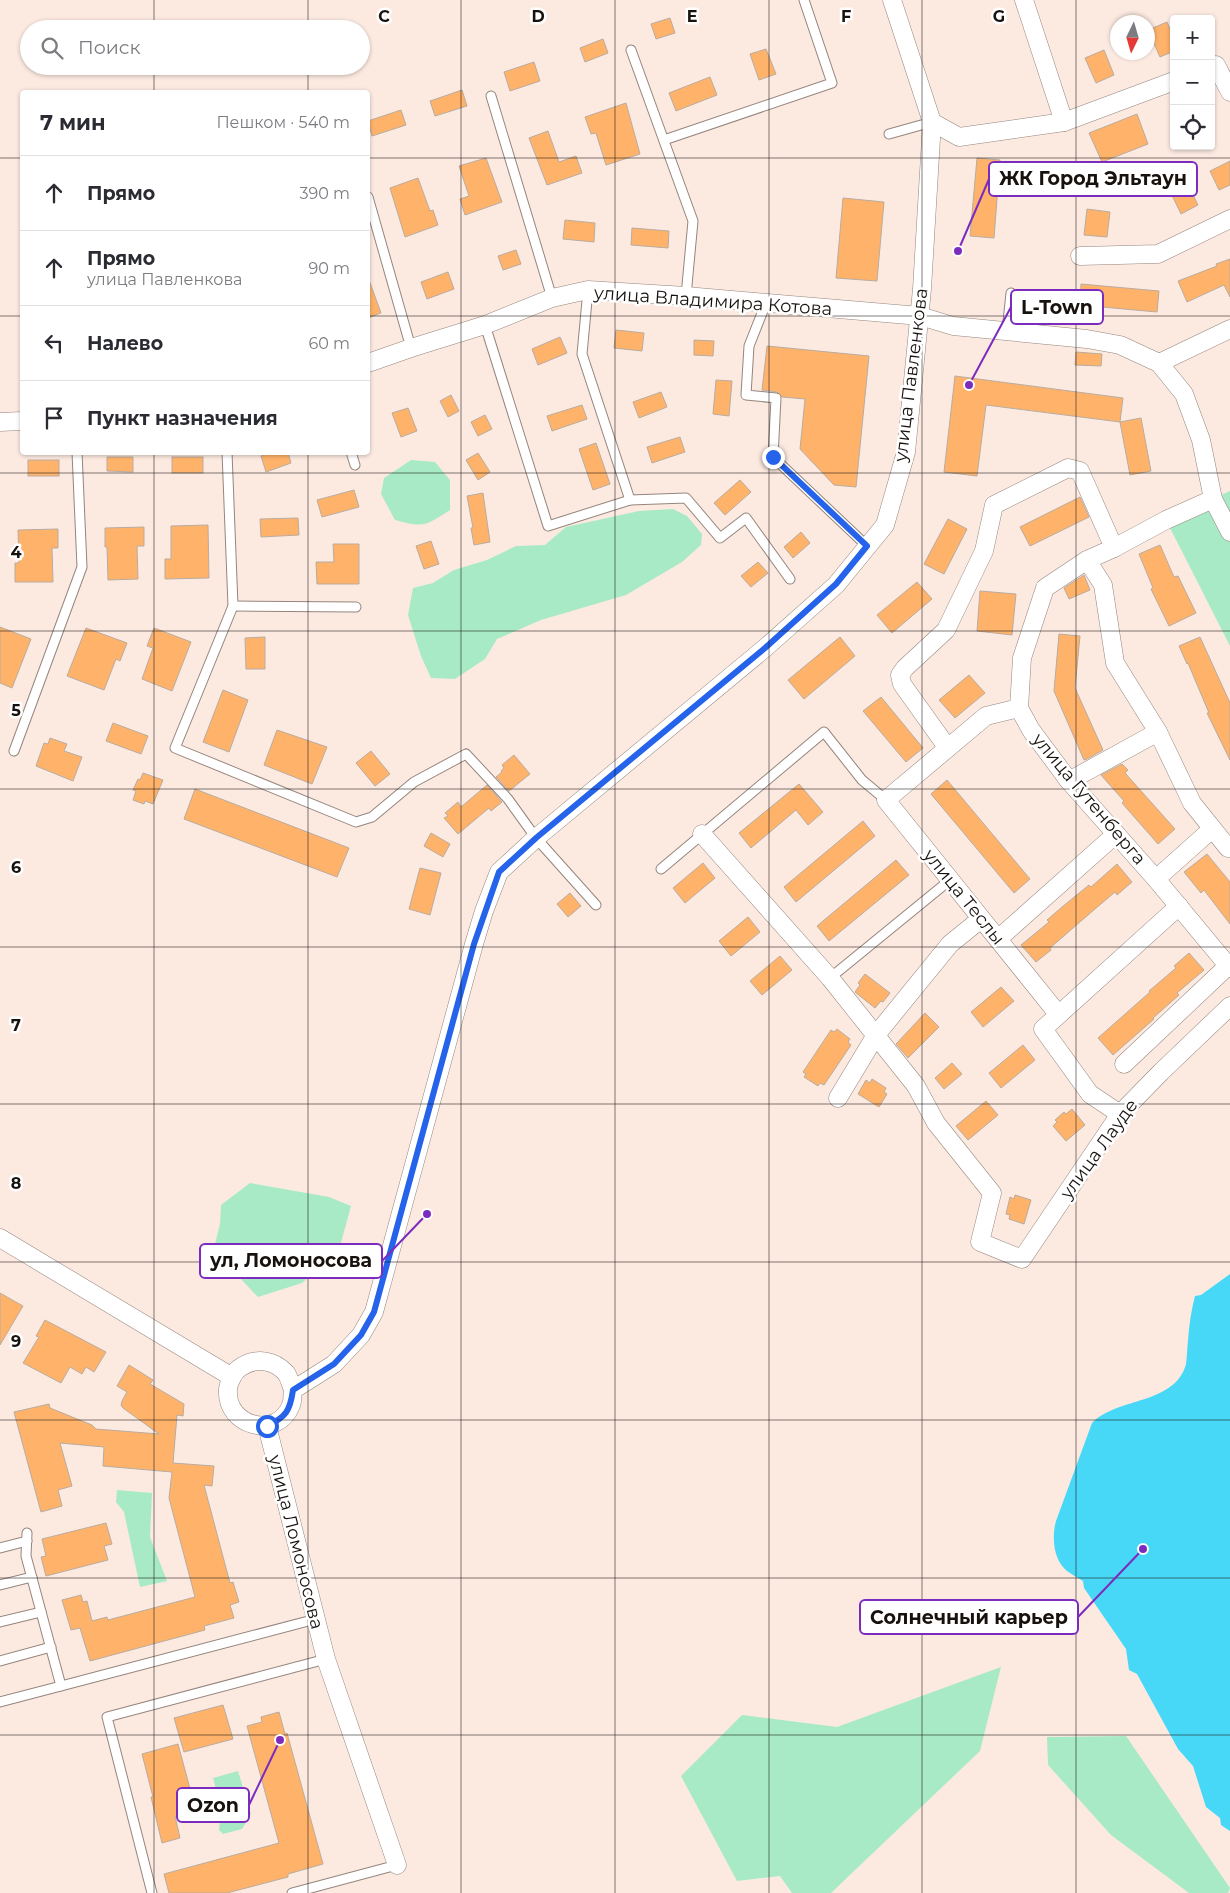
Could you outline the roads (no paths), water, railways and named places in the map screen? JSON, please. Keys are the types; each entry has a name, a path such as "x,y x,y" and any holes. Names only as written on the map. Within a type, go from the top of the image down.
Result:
{"street":[{"name":"улица Павленкова","path":"293,1390 334,1364 361,1335 374,1312 484,911 499,872 536,838 720,683 765,648 836,584 885,525 906,452 920,316 932,122 892,0"},
{"path":"1024,0 1064,122"},
{"path":"1219,63 1230,92"},
{"path":"932,122 959,136 1064,122 1170,82"},
{"path":"1080,256 1158,254 1230,219"},
{"name":"улица Владимира Котова","path":"370,362 485,325 552,298 588,290 686,296 920,316 953,326 1087,339 1120,345 1158,364"},
{"path":"1230,329 1158,364 1184,394 1201,440 1213,499 1230,532"},
{"path":"0,422 20,422"},
{"path":"947,747 902,684 900,675 905,668 946,630 984,551 994,505 1068,468 1080,471 1114,548"},
{"path":"886,800 986,716 1019,708 1022,658 1045,588 1086,560 1213,499"},
{"path":"1086,560 1103,585 1115,663 1158,732 1192,803 1228,848"},
{"name":"улица Гутенберга","path":"1019,708 1031,730 1069,781 1156,878 1229,966"},
{"path":"1069,781 1158,732"},
{"name":"улица Теслы","path":"886,800 1058,1014"},
{"path":"1156,878 1212,829"},
{"path":"702,834 830,978 876,1035"},
{"path":"998,939 1116,834"},
{"path":"1120,1114 1090,1094 1043,1029 1179,906"},
{"path":"838,1098 876,1035 950,944 981,919"},
{"path":"1124,1064 1229,966"},
{"name":"улица Лауде","path":"876,1035 916,1086 936,1123 992,1193 980,1242 1022,1259 1120,1114 1230,1006"},
{"path":"0,1238 232,1377"},
{"path":"256,1360 273,1363 287,1374 293,1390 291,1406 281,1419 267,1426 249,1425 235,1415 227,1399 229,1381 240,1367 256,1360"},
{"name":"улица Ломоносова","path":"267,1426 326,1659 397,1865"}],"lane":[{"path":"664,140 832,83 804,0"},
{"path":"631,50 693,221 686,296"},
{"path":"491,96 552,298"},
{"path":"889,134 932,122"},
{"path":"370,204 411,348"},
{"path":"588,290 582,354 630,500"},
{"path":"1007,331 1011,293"},
{"path":"766,303 750,346 746,395 776,398 773,457 867,546"},
{"path":"485,325 548,526 630,500 686,498 720,538 746,518 790,579"},
{"path":"14,751 82,567 77,455"},
{"path":"228,455 233,606 175,748 356,822 372,817 414,782 466,754 508,798 536,838 596,905"},
{"path":"352,455 355,465"},
{"path":"233,606 356,607"},
{"path":"661,869 824,732 862,780 886,800"},
{"path":"830,978 950,880"},
{"path":"0,1548 27,1537 26,1556 61,1686"},
{"path":"0,1585 32,1577"},
{"path":"0,1622 41,1612"},
{"path":"0,1702 316,1619"},
{"path":"0,1661 51,1647"},
{"path":"152,1893 107,1717 326,1659"},
{"path":"292,1893 397,1865"}],"water":[{"path":"1230,1274 1230,1831 1221,1825 1220,1818 1206,1807 1193,1766 1178,1749 1137,1674 1129,1670 1126,1649 1084,1588 1083,1581 1067,1571 1057,1557 1054,1533 1056,1521 1092,1423 1116,1409 1158,1394 1170,1387 1180,1377 1186,1364 1192,1307 1195,1296 1201,1295"}],"place":[{"name":"ЖК Город Эльтаун","path":"958,251"},
{"name":"L-Town","path":"969,385"},
{"name":"ул, Ломоносова","path":"427,1214"},
{"name":"Солнечный карьер","path":"1143,1549"},
{"name":"Ozon","path":"280,1740"}]}
